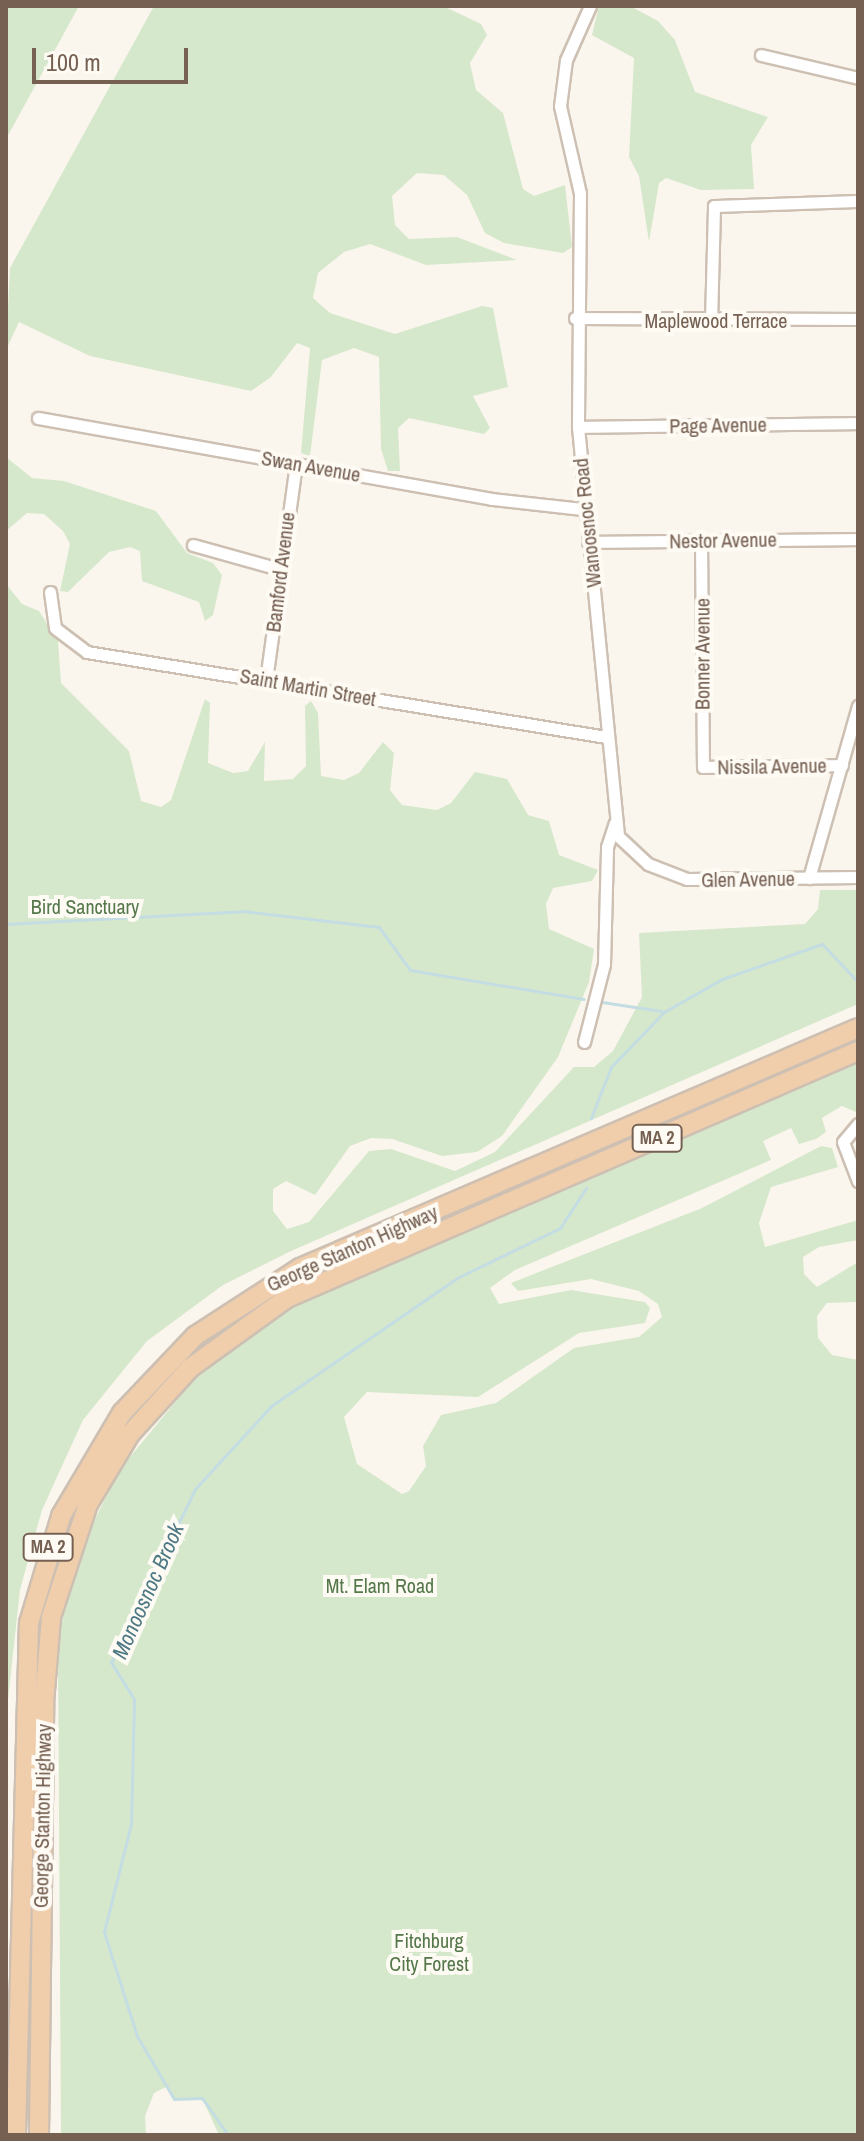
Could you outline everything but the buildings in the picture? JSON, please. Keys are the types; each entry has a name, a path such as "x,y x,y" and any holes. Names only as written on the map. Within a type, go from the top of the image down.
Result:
{"highway":[{"name":"George Stanton Highway","path":"16,2135 29,1623 61,1516 122,1413 195,1336 300,1268 858,1028"},
{"name":"George Stanton Highway","path":"39,2135 43,1765 51,1617 88,1504 130,1434 198,1361 287,1298 858,1051"}],"street":[{"name":"Wanoosnoc Road","path":"584,1042 604,964 607,847 615,823 583,509 578,427 575,318 580,193 560,106 566,60 590,6"},
{"path":"761,55 858,78"},
{"path":"711,322 714,206 858,201"},
{"name":"Maplewood Terrace","path":"575,318 711,322 858,319"},
{"name":"Swan Avenue","path":"38,418 296,464 583,509"},
{"name":"Page Avenue","path":"578,427 858,423"},
{"name":"Bamford Avenue","path":"266,680 296,464"},
{"name":"Nestor Avenue","path":"588,542 858,539"},
{"name":"Bonner Avenue","path":"701,540 703,767"},
{"path":"193,545 279,569"},
{"name":"Saint Martin Street","path":"50,592 55,628 74,647 606,737"},
{"path":"809,878 858,706"},
{"name":"Nissila Avenue","path":"703,767 842,765"},
{"name":"Glen Avenue","path":"615,823 621,841 638,857 680,877 858,877"},
{"path":"853,1126 843,1142 858,1181"}],"green space":[{"path":"6,6 79,6 6,139"},
{"path":"154,6 443,6 481,24 487,35 470,63 476,90 503,113 523,189 534,196 565,185 572,247 563,253 504,243 485,233 467,195 444,175 417,173 392,196 395,225 409,239 457,237 517,260 426,265 370,244 344,252 318,273 313,298 330,313 395,334 482,306 493,308 508,387 473,396 490,428 484,434 409,418 398,428 400,471 388,471 381,449 379,357 354,348 322,360 310,456 301,453 310,348 297,343 271,377 251,391 90,356 19,322 6,350 10,268"},
{"path":"599,6 630,6 658,21 675,40 695,92 768,117 751,145 754,189 701,190 666,178 659,183 649,242 639,176 629,157 634,58 592,35"},
{"path":"6,457 32,478 64,481 156,511 187,553 213,563 222,575 213,615 205,621 199,602 142,581 140,551 130,547 109,552 68,592 60,591 70,544 63,531 44,514 27,513 6,531"},
{"name":"Bird Sanctuary","path":"6,584 22,604 39,611 58,641 61,683 129,751 141,801 161,807 171,800 205,699 210,703 208,763 233,773 248,771 265,742 264,781 293,779 306,766 305,706 311,701 318,713 321,776 344,780 359,773 383,742 394,753 390,790 402,805 437,810 451,803 475,772 507,779 528,815 549,821 559,855 598,870 592,881 553,888 546,904 549,929 594,949 589,982 558,1057 502,1136 477,1152 442,1156 392,1139 371,1138 350,1146 315,1195 286,1181 273,1189 273,1211 287,1229 309,1222 369,1151 391,1149 455,1171 495,1152 574,1067 594,1067 613,1051 642,997 639,933 805,924 818,909 820,890 858,890 858,1004 291,1251 223,1285 147,1341 83,1420 42,1510 20,1590 6,1718"},
{"path":"858,1060 858,1113 842,1106 822,1118 826,1132 816,1139 799,1144 791,1128 763,1141 771,1160 515,1270 490,1288 499,1304 571,1290 645,1302 650,1308 645,1323 579,1333 478,1397 367,1392 344,1417 357,1464 402,1494 409,1491 426,1466 423,1446 441,1415 496,1403 574,1348 639,1337 662,1317 658,1304 639,1291 591,1279 518,1291 511,1283 702,1208 821,1146 832,1148 838,1167 771,1187 759,1223 765,1247 858,1220 858,1240 819,1247 803,1257 804,1274 817,1287 858,1262 858,1302 827,1303 817,1316 818,1338 832,1355 858,1360 858,2135 219,2135 202,2098 174,2099 166,2087 154,2093 145,2116 146,2135 61,2135 58,1658 64,1603 85,1539 120,1469 204,1367 251,1330 336,1283"}],"waterway":[{"path":"6,924 243,911 379,927 410,970 584,999"},
{"name":"Monoosnoc Brook","path":"591,1118 611,1067 664,1012 722,979 822,944 858,982"},
{"path":"602,1002 661,1011"},
{"name":"Monoosnoc Brook","path":"228,2135 202,2098 174,2099 137,2036 104,1932 131,1824 134,1699 111,1662 195,1489 271,1406 459,1277 560,1228 586,1188"}],"park label":[{"name":"Mt. Elam Road","path":"380,1585"},
{"name":"Fitchburg City Forest","path":"429,1952"}]}
